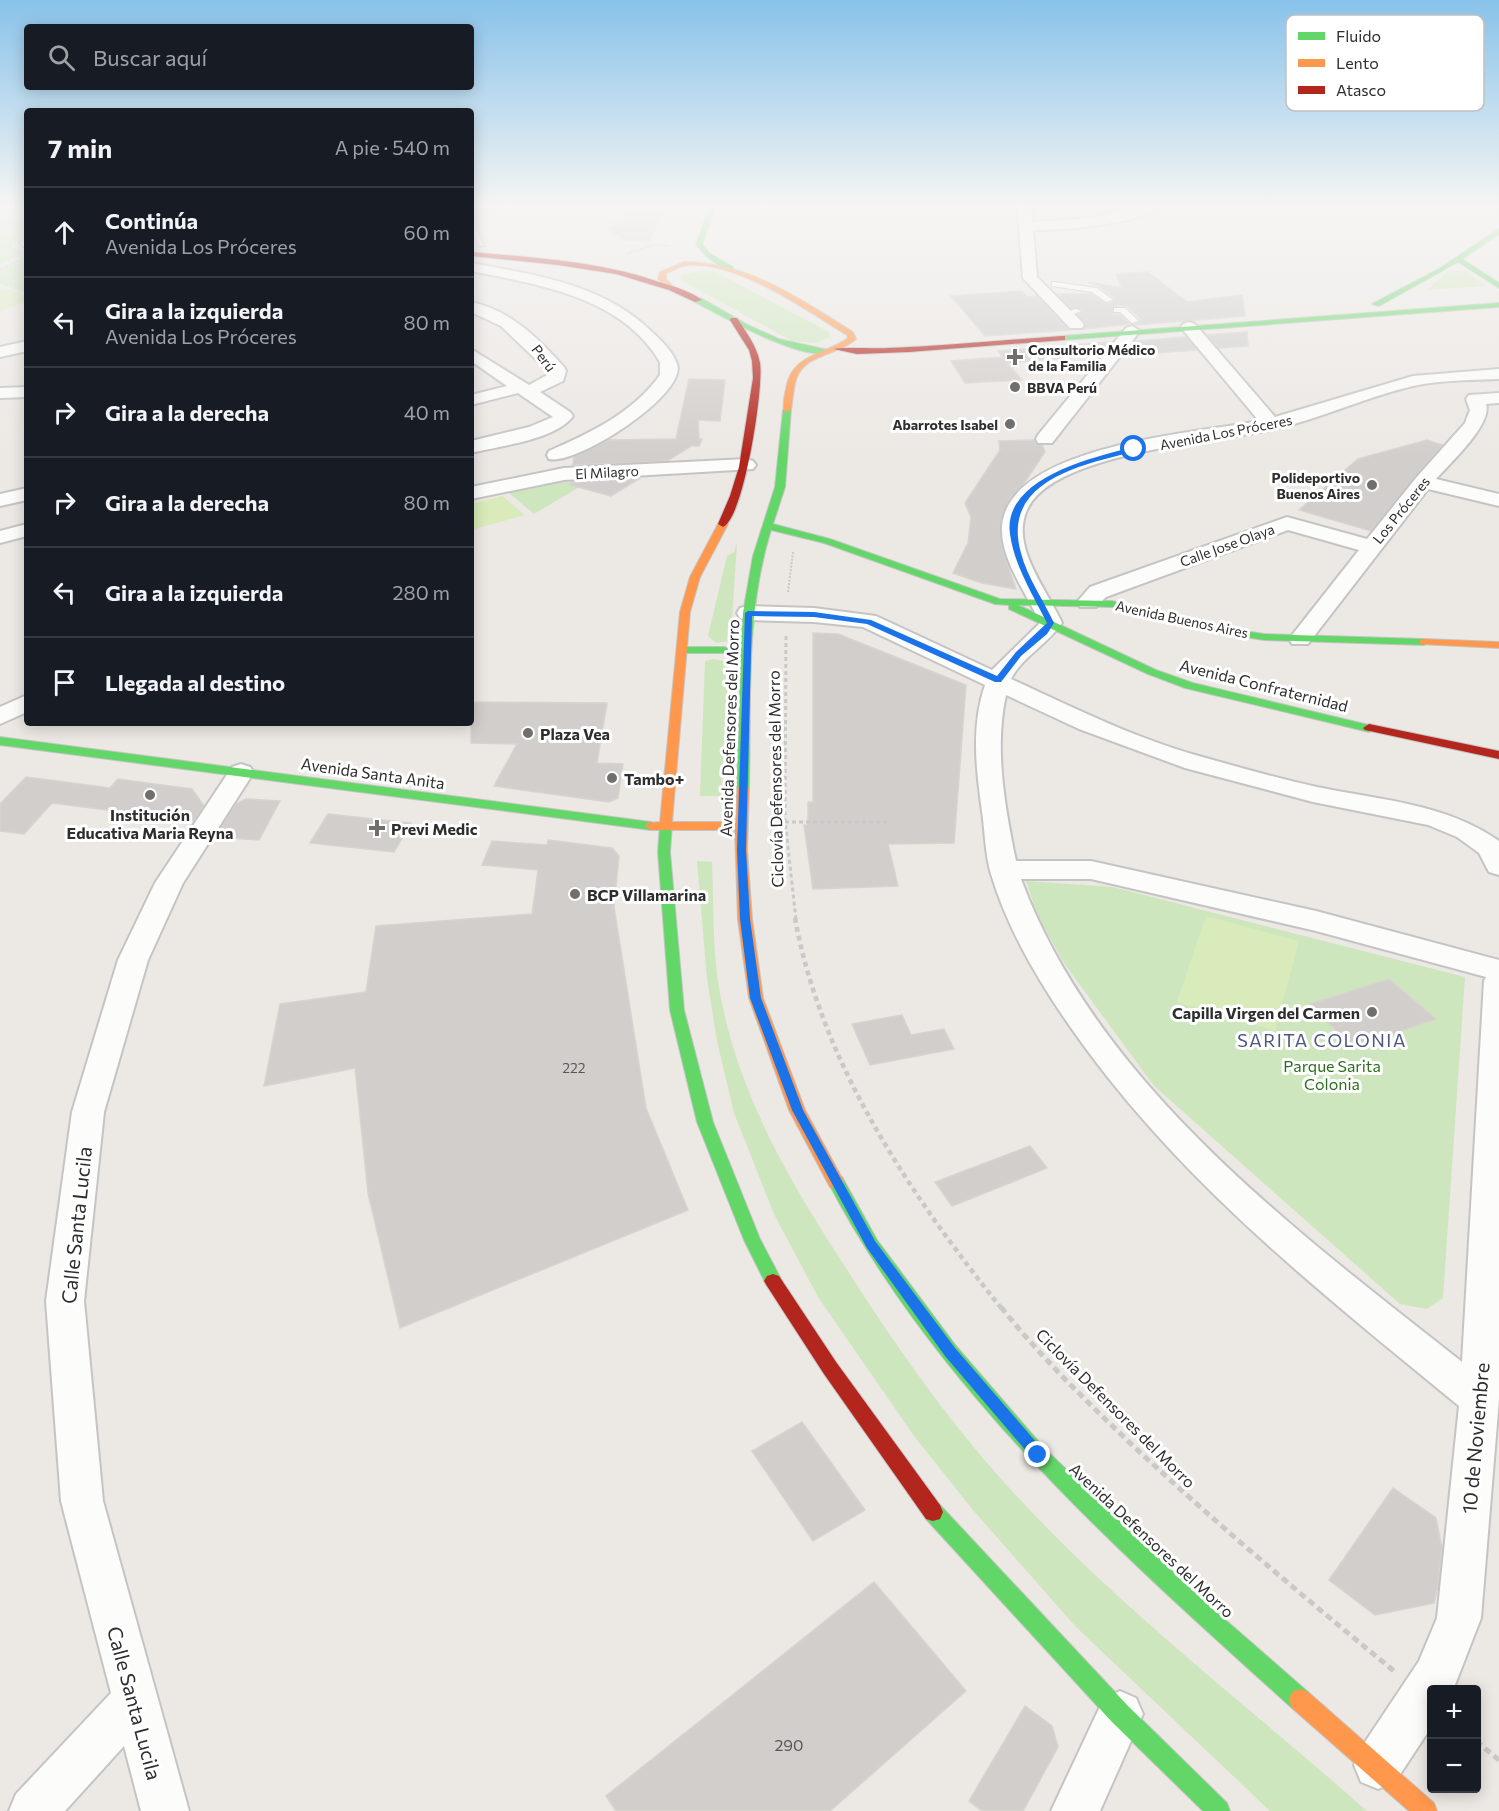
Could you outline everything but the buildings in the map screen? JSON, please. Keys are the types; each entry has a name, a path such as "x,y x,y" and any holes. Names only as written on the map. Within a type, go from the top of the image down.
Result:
{"main road":[{"path":"673,288 786,347 806,351 856,352 909,350 1134,326 1499,294"},
{"path":"767,288 850,334 880,339 901,339 1073,317 1134,326 1189,327 1499,305"},
{"path":"1376,304 1412,288"},
{"path":"734,320 749,341 756,361 756,383 746,465 735,500 695,577 685,612 665,827 668,920 677,1010 705,1122 752,1240 772,1279 830,1368 932,1511 1120,1714 1219,1811"},
{"name":"Avenida Defensores del Morro","path":"850,334 852,339 849,344 805,360 793,376 786,413 780,488 758,556 748,613 742,824 745,919 756,998 797,1110 871,1245 950,1352 1038,1455 1191,1603 1378,1765 1426,1811"},
{"name":"Avenida Buenos Aires","path":"768,526 827,541 999,602 1045,612 1088,602 1132,607 1226,631 1300,639 1499,645"},
{"name":"Avenida Confraternidad","path":"999,602 1045,612 1152,672 1189,686 1300,713 1499,755"},
{"path":"682,650 724,650 747,659"},
{"name":"Avenida Santa Anita","path":"0,741 665,827 742,824"}],"street":[{"path":"556,454 614,428 641,408 669,372 666,358 627,317 590,295 566,288"},
{"path":"1040,288 1073,317"},
{"name":"Perú","path":"474,308 516,328 540,349 558,371 557,377 525,390"},
{"path":"1045,439 1134,326"},
{"path":"1189,327 1271,424"},
{"path":"0,341 24,339"},
{"path":"0,352 24,347"},
{"path":"474,356 564,416 561,420 539,429 474,446"},
{"path":"474,369 489,366"},
{"name":"Avenida Los Próceres","path":"1045,612 1018,555 1013,532 1014,514 1021,502 1050,477 1078,463 1134,449 1314,414 1415,381 1499,374"},
{"path":"474,399 525,390"},
{"path":"0,393 24,392"},
{"name":"Los Próceres","path":"1300,639 1423,482 1478,418 1479,410 1475,399 1499,398"},
{"path":"539,429 556,454 564,474"},
{"name":"El Milagro","path":"474,492 564,474 746,465"},
{"path":"0,478 12,498"},
{"path":"1423,482 1499,500"},
{"name":"Calle Jose Olaya","path":"1088,602 1098,592 1287,523 1371,547"},
{"path":"0,537 24,531"},
{"path":"1045,612 1044,632 1018,654 998,680 990,710 990,781 1004,870 1035,947 1088,1030 1132,1090 1216,1177 1283,1239 1479,1399"},
{"path":"748,613 868,621 1088,724 1194,763 1313,794 1435,818 1467,831 1491,848 1499,866"},
{"path":"0,717 24,704"},
{"name":"Calle Santa Lucila","path":"165,1811 82,1501 65,1301 88,1112 133,960 169,883 241,772"},
{"path":"1004,870 1091,870 1316,921 1499,970"},
{"name":"10 de Noviembre","path":"1378,1765 1424,1696 1451,1643 1459,1618 1479,1399 1499,981"},
{"path":"33,1811 134,1702"},
{"path":"1075,1811 1120,1714"}],"lane":[{"path":"1061,288 1072,293"},
{"path":"1077,288 1094,290 1116,306 1134,326"}],"path":[{"name":"Ciclovía Defensores del Morro","path":"795,533 786,614 786,822 790,889 797,928 813,987 846,1071 883,1141 994,1300 1049,1365 1184,1495 1424,1696"},
{"path":"742,824 887,822"},
{"path":"1481,1745 1499,1760"}],"green space":[{"path":"11,288 24,288 24,292"},
{"path":"695,288 744,288 829,332 830,337 816,343 792,341"},
{"path":"1429,288 1463,288 1426,290"},
{"path":"5,289 24,293 24,302 0,312 0,291"},
{"path":"593,479 534,514 509,493 555,483"},
{"path":"502,496 525,515 474,529 474,503"},
{"path":"737,543 731,637 728,641 716,643 708,636 727,556 734,552"},
{"path":"714,659 729,662 721,796 700,796 705,661"},
{"path":"697,861 712,862 714,944 720,993 738,1063 765,1129 818,1224 915,1371 1003,1481 1089,1569 1134,1611 1367,1811 1270,1811 1076,1627 972,1509 914,1436 818,1297 774,1214 734,1113 717,1041 707,979"},
{"name":"Parque Sarita Colonia","path":"1026,881 1113,887 1465,977 1443,1298 1427,1309 1400,1304 1154,1086 1064,963 1038,917"},
{"path":"1206,916 1299,941 1275,1031 1177,1002"}],"traffic: fast":[{"path":"1376,304 1407,288"},
{"path":"698,300 760,334 793,346 829,351"},
{"path":"1062,338 1499,305"},
{"path":"743,788 748,613 758,556 780,487 787,410"},
{"path":"768,526 827,541 999,602 1112,604 1226,631 1264,637 1424,642"},
{"path":"1013,607 1152,672 1189,686 1369,728"},
{"path":"682,650 724,650 747,659"},
{"path":"0,741 651,826"},
{"path":"666,824 664,852 677,1010 705,1122 752,1240 773,1281"},
{"path":"836,1182 871,1245 950,1352 1038,1455 1191,1603 1300,1700"},
{"path":"933,1512 1120,1714 1219,1811"}],"traffic: slow":[{"path":"773,288 850,334 852,339 837,348 811,358 798,368 793,376 787,410"},
{"path":"666,824 685,612 695,577 723,524"},
{"path":"1424,642 1499,645"},
{"path":"743,788 741,850 745,919 756,998 797,1110 836,1182"},
{"path":"651,826 742,826"},
{"path":"1300,1700 1426,1811"}],"traffic: jam":[{"path":"670,288 698,300"},
{"path":"723,524 735,496 743,467 757,378 753,350 734,320"},
{"path":"838,349 857,352 909,350 1062,338"},
{"path":"1369,728 1499,755"},
{"path":"773,1281 830,1368 933,1512"}],"place":[{"name":"Consultorio Médico de la Familia","path":"1015,357"},
{"name":"BBVA Perú","path":"1015,387"},
{"name":"Abarrotes Isabel","path":"1010,424"},
{"name":"Polideportivo Buenos Aires","path":"1372,485"},
{"name":"Plaza Vea","path":"528,733"},
{"name":"Tambo+","path":"612,778"},
{"name":"Institución Educativa Maria Reyna","path":"150,795"},
{"name":"Previ Medic","path":"377,828"},
{"name":"BCP Villamarina","path":"575,894"},
{"name":"Capilla Virgen del Carmen","path":"1372,1012"}],"district":[{"name":"SARITA COLONIA","path":"1322,1040"}],"route":[{"path":"1038,1455 950,1352 871,1245 797,1110 756,998 745,919 741,850 748,613 814,615 868,621 998,680 1018,654 1051,623 1018,555 1013,532 1014,514 1021,502 1050,477 1078,463 1134,449"}]}
